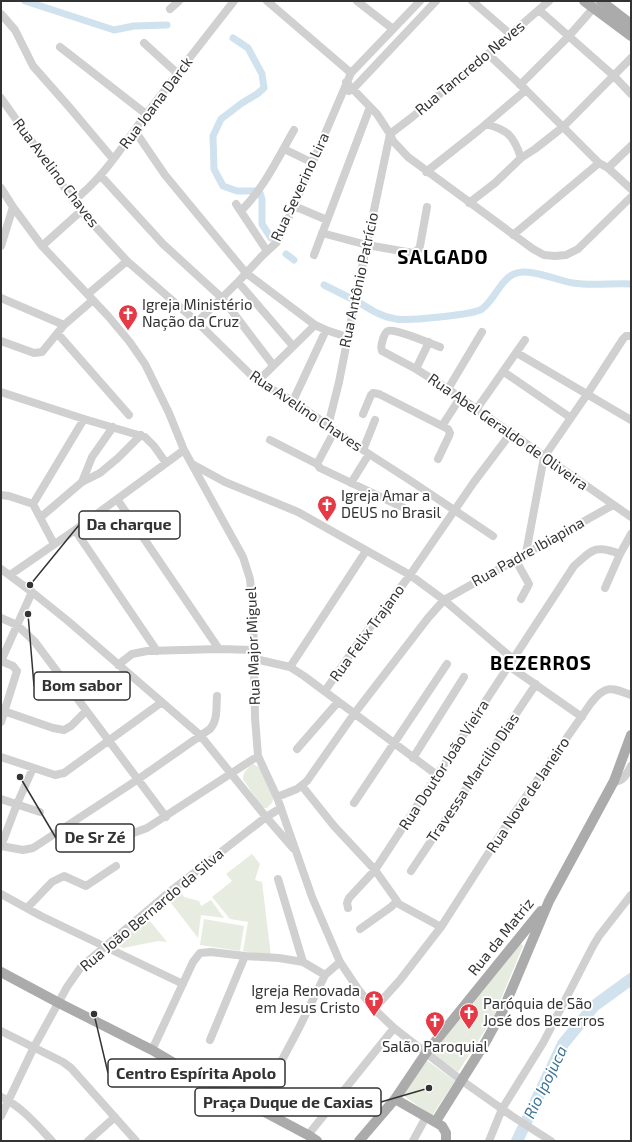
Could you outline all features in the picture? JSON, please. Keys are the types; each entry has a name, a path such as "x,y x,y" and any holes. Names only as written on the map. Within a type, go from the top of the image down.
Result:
{"main road":[{"path":"584,1 598,3 631,24"},
{"path":"598,3 631,36"},
{"path":"549,901 614,781 631,734"},
{"name":"Rua da Matriz","path":"359,1141 395,1099 426,1053 549,901"},
{"name":"Rua da Matriz","path":"431,1119 462,1080 485,1043 502,1010 549,901"},
{"path":"1,972 152,1050 191,1073 308,1134 317,1141"},
{"path":"395,1099 442,1126 446,1132 446,1141"}],"street":[{"name":"Rua Joana Darck","path":"73,201 92,186 101,176 177,73 234,1"},
{"path":"267,1 351,73"},
{"path":"357,1 393,29"},
{"name":"Rua Severino Lira","path":"197,322 277,242 313,163 351,73 420,1"},
{"path":"342,95 353,89 436,1"},
{"path":"472,1 510,34"},
{"name":"Rua Tancredo Neves","path":"390,134 488,54 549,1"},
{"path":"170,9 177,2"},
{"path":"426,172 486,124 523,88 598,3"},
{"path":"539,10 614,76 631,94"},
{"path":"1,14 15,30 33,66 113,159"},
{"path":"144,43 177,73"},
{"path":"60,47 146,114"},
{"path":"488,54 599,163 608,168 631,189"},
{"path":"469,203 494,183 521,158 563,127 631,58"},
{"path":"346,82 380,118 400,150 426,172 533,249 544,255 555,256 566,254 578,249 631,197"},
{"name":"Rua Avelino Chaves","path":"1,98 81,211 127,261 197,322 250,374 293,401 366,452 493,536"},
{"path":"314,255 370,107"},
{"path":"486,124 501,129 509,134 516,143 521,158"},
{"path":"267,251 238,208 252,200 284,149 294,130"},
{"path":"135,131 165,175 246,274 315,325 347,336"},
{"name":"Rua Antônio Patrício","path":"317,464 331,428 347,336 390,134"},
{"path":"608,168 631,146"},
{"path":"284,149 313,163"},
{"path":"513,234 599,163"},
{"path":"101,176 163,244 222,298 273,365"},
{"name":"Rua Major Miguel","path":"1,188 42,246 91,297 129,341 145,364 170,413 191,464 243,557 250,579 254,609 255,718 258,756 277,797 312,897 340,962 358,989 374,1009 394,1028 502,1109 550,1140"},
{"path":"294,206 327,220"},
{"path":"1,246 13,207"},
{"path":"322,233 366,245 413,253 420,246 428,207"},
{"path":"42,246 81,211"},
{"path":"1,341 38,353 46,349 64,326 127,261"},
{"path":"238,282 293,346"},
{"path":"1,298 64,326"},
{"path":"259,380 315,325"},
{"path":"293,401 326,330"},
{"name":"Rua Abel Geraldo de Oliveira","path":"428,342 393,330 388,330 385,334 381,348 382,351 416,369 448,389 631,517"},
{"path":"448,389 482,332"},
{"path":"58,334 129,415"},
{"path":"526,553 544,457 623,339 630,336"},
{"path":"476,410 525,340"},
{"path":"416,369 428,342 440,347"},
{"path":"517,353 588,393 631,420"},
{"path":"504,372 571,418"},
{"path":"1,392 144,437 166,463"},
{"path":"363,414 371,395 373,393 379,394 448,429 450,433 438,459"},
{"path":"442,426 460,398"},
{"path":"33,504 84,419"},
{"path":"348,481 366,452 375,420"},
{"path":"82,482 87,466 92,457 113,428"},
{"name":"Rua Felix Trajano","path":"325,691 356,646 410,575 474,482 511,433"},
{"path":"41,517 82,482 100,473 144,437"},
{"path":"270,440 317,464 320,468 404,508"},
{"path":"10,575 75,530 184,450"},
{"path":"191,464 225,482 298,512 410,575 444,600 511,663 536,684 582,717"},
{"path":"1,495 9,496 33,504 54,544"},
{"path":"117,499 218,649"},
{"name":"Rua Padre Ibiapina","path":"444,600 613,505"},
{"path":"75,530 157,651"},
{"path":"604,588 631,534"},
{"name":"Rua Doutor João Vieira","path":"348,908 346,903 349,898 375,870 574,566 588,554 598,549 602,548 620,554"},
{"path":"290,668 366,551"},
{"path":"515,559 529,584 521,599"},
{"path":"1,570 32,592 200,735 266,817 297,851"},
{"path":"1,722 3,711 17,671 15,667 1,661 32,592"},
{"path":"277,797 302,786 354,714 428,618 444,600"},
{"path":"1,618 18,625 35,642 166,817"},
{"path":"118,665 132,654 139,652 218,649 254,650"},
{"path":"255,659 290,668 325,691 437,775"},
{"path":"354,803 447,664"},
{"path":"413,758 464,677"},
{"name":"Travessa Marcilio Dias","path":"411,871 536,684"},
{"name":"Rua Nove de Janeiro","path":"374,1009 400,980 441,927 513,815 582,717 590,703 603,691 614,688 631,696"},
{"path":"33,768 1,846 23,850 37,846 137,780 210,729 216,718 217,696"},
{"path":"1,757 33,768 60,774 162,702"},
{"path":"297,748 338,702"},
{"path":"3,711 53,728 64,730 71,726 86,711"},
{"path":"117,839 147,828 166,817 258,756"},
{"path":"614,781 620,782 631,766"},
{"path":"302,786 334,826 375,870 395,899 441,927"},
{"path":"1,798 40,812"},
{"name":"Rua João Bernardo da Silva","path":"1,1116 34,1048 70,982 81,967 167,894 266,817 281,808"},
{"path":"27,908 52,882 61,876 86,886 116,866"},
{"path":"278,879 303,962"},
{"path":"1,894 183,984"},
{"path":"489,1141 502,1109 543,1043 592,946 631,895"},
{"path":"360,929 395,899"},
{"path":"152,1050 183,984 200,953 211,952 279,958 303,962 325,975"},
{"path":"210,1040 245,956"},
{"path":"257,1107 325,975 340,962"},
{"path":"308,1134 394,1028"},
{"path":"1,1031 63,1062 71,1068 136,1141"},
{"path":"1,1097 9,1100 31,1119 52,1141"},
{"path":"88,1141 115,1117"},
{"path":"413,1141 431,1119"}],"shaded area":[{"path":"253,764 259,767 274,797 272,803 267,808 262,808 243,779 246,770"},
{"path":"252,854 260,864 255,880 262,882 271,956 243,951 248,922 230,919 212,897 232,881 226,874"},
{"path":"181,891 184,897 199,901 201,906 211,900 224,918 201,915 198,938 168,899"},
{"path":"204,919 244,926 240,951 200,945"},
{"path":"143,920 146,923 150,921 167,942 158,941 123,948 115,944"},
{"path":"518,944 523,946 493,1018 458,1072 433,1055 431,1051"},
{"path":"425,1059 455,1081 432,1116 403,1095"}],"waterway":[{"path":"25,1 114,30 134,26 167,25"},
{"path":"233,38 248,48 262,74 264,88 221,119 213,136 214,169 223,186 237,191 256,191"},
{"path":"260,193 262,199 262,224 271,238"},
{"path":"286,254 294,260"},
{"path":"360,303 386,317 396,319 426,318 454,315 482,309 500,286 516,273 535,273 580,284 631,284"},
{"path":"324,285 350,298"},
{"name":"Rio Ipojuca","path":"517,1141 563,1044 594,1006 631,979"}],"place":[{"name":"Igreja Ministério Nação da Cruz","path":"128,331"},
{"name":"Igreja Amar a DEUS no Brasil","path":"327,522"},
{"name":"Da charque","path":"30,585"},
{"name":"Bom sabor","path":"28,614"},
{"name":"De Sr Zé","path":"20,777"},
{"name":"Centro Espírita Apolo","path":"94,1014"},
{"name":"Igreja Renovada em Jesus Cristo","path":"374,1017"},
{"name":"Paróquia de São José dos Bezerros","path":"469,1030"},
{"name":"Salão Paroquial","path":"435,1038"},
{"name":"Praça Duque de Caxias","path":"429,1088"}],"district":[{"name":"SALGADO","path":"443,257"},
{"name":"BEZERROS","path":"541,663"}]}
